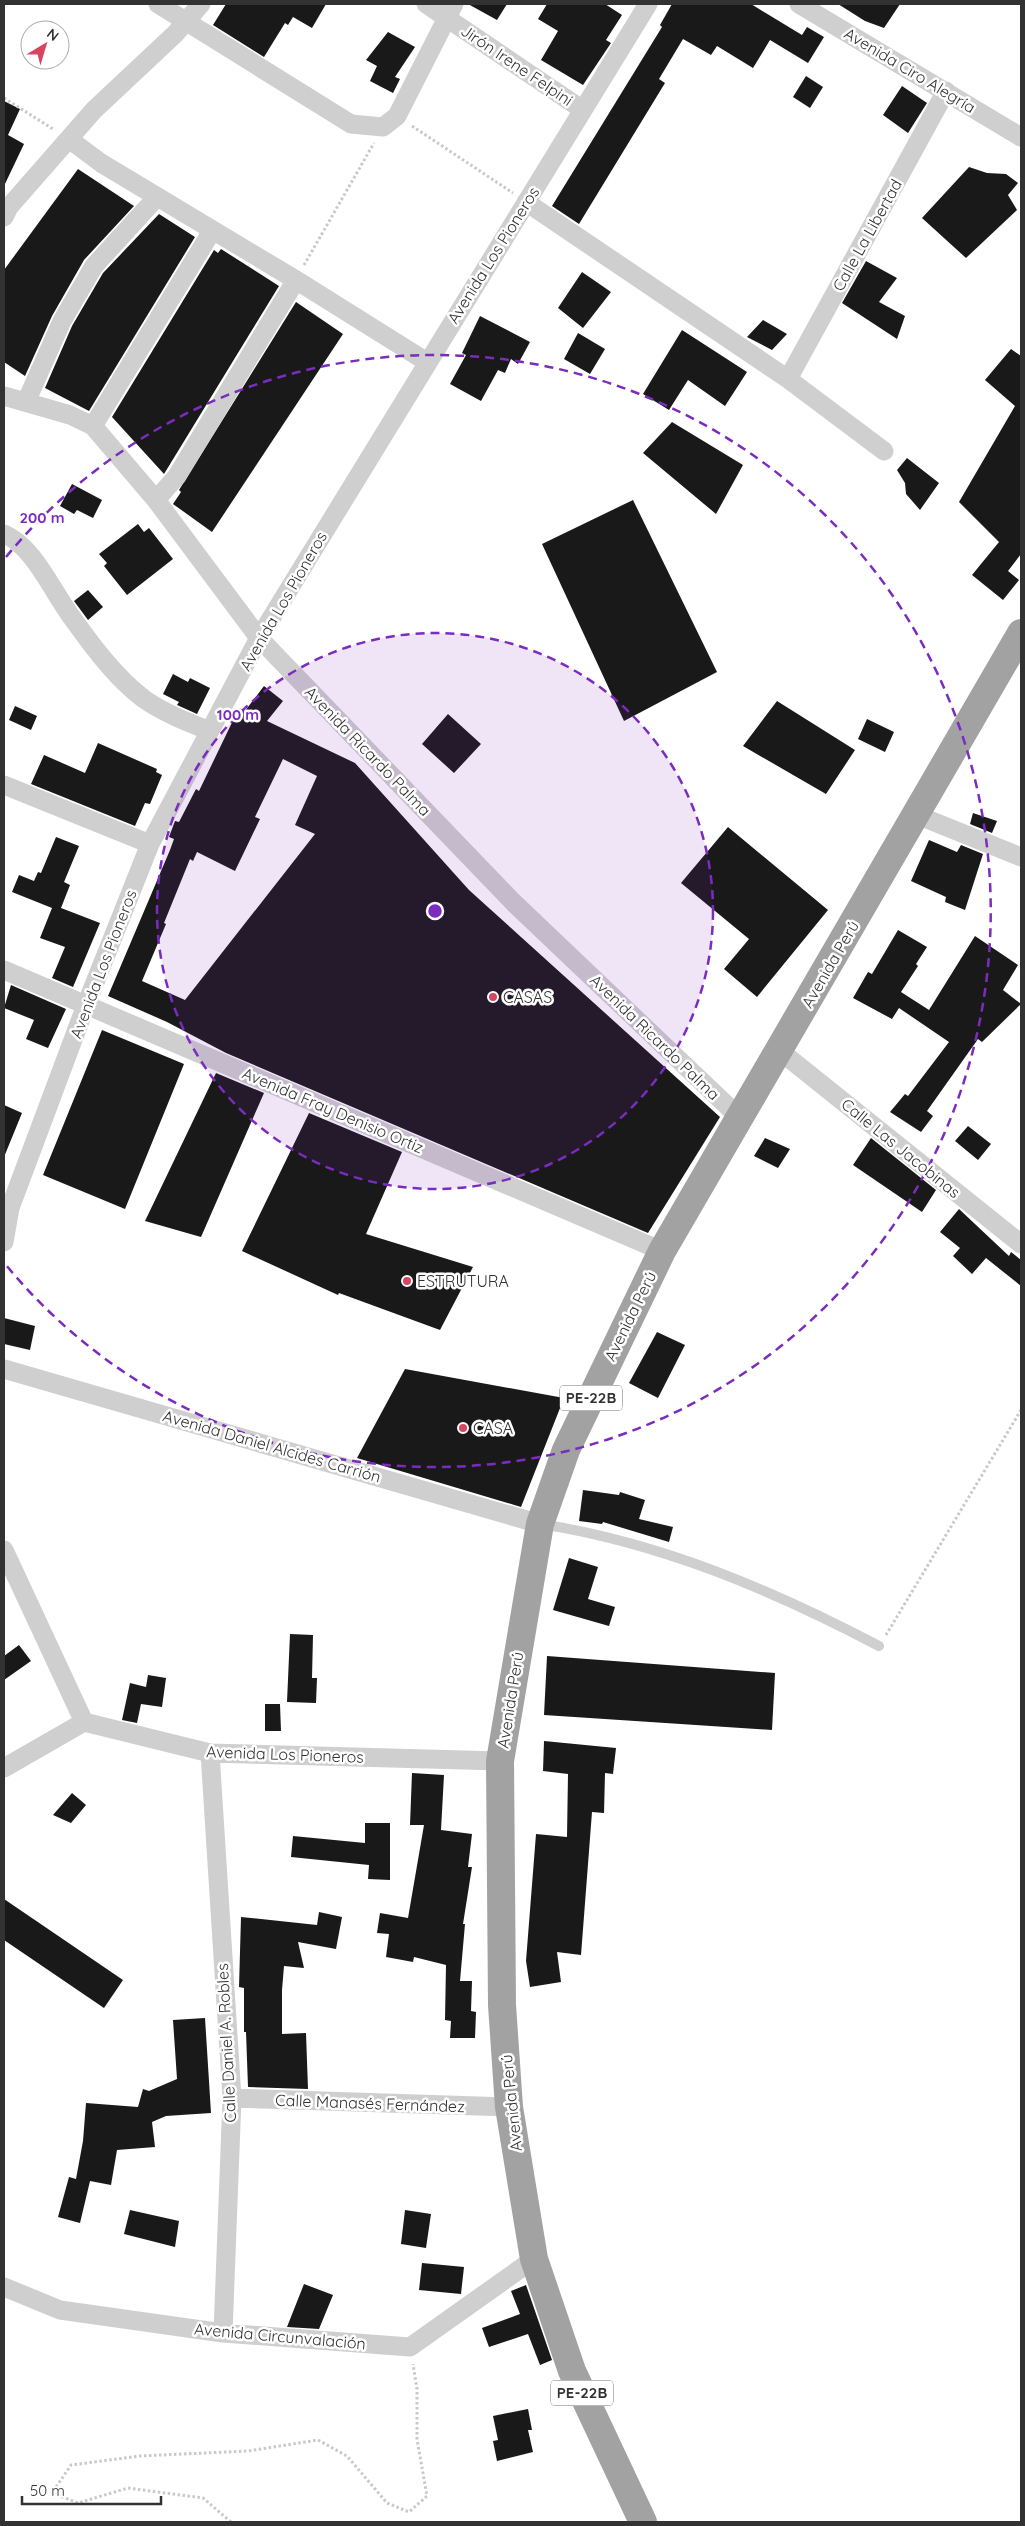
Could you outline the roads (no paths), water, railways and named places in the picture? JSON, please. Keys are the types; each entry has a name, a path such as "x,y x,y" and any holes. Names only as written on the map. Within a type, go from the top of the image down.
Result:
{"highway":[{"name":"Avenida Perú","path":"534,2259 508,2107 502,2005 500,1761 540,1524 566,1450 662,1251 917,815 1017,649"},
{"name":"PE-22B","path":"534,2259 572,2371 643,2522"}],"street":[{"path":"158,4 352,124 390,122 450,11"},
{"path":"4,218 9,207 94,110 175,34 201,4"},
{"name":"Jirón Irene Felpini","path":"426,4 450,11 582,110"},
{"name":"Avenida Los Pioneros","path":"4,1242 7,1208 150,844 259,638 648,4"},
{"name":"Avenida Ciro Alegría","path":"805,5 1021,137"},
{"name":"Calle La Libertad","path":"788,379 946,91"},
{"path":"69,139 101,163 296,280 427,362"},
{"path":"26,402 62,321 94,266 157,197"},
{"path":"526,202 788,379 884,451"},
{"path":"93,426 212,230"},
{"path":"156,500 177,476 296,280"},
{"name":"Avenida Ricardo Palma","path":"4,396 70,414 93,426 156,500 259,638 514,903 739,1117"},
{"path":"4,534 27,551 72,618 124,681 164,712 210,731"},
{"path":"4,785 150,844"},
{"path":"917,815 1021,857"},
{"name":"Avenida Fray Denisio Ortiz","path":"4,970 662,1251"},
{"name":"Calle Las Jacobinas","path":"780,1051 1021,1244"},
{"name":"Avenida Daniel Alcides Carrión","path":"4,1369 540,1524"},
{"path":"4,1550 84,1722 4,1768"},
{"name":"Avenida Los Pioneros","path":"84,1722 210,1753 500,1761"},
{"name":"Calle Daniel A. Robles","path":"210,1753 232,2098 222,2333"},
{"name":"Calle Manasés Fernández","path":"232,2098 508,2107"},
{"name":"Avenida Circunvalación","path":"4,2287 60,2310 222,2333 410,2347 534,2259"}],"lane":[{"path":"540,1524 592,1532 668,1553 764,1590 879,1646"}],"place":[{"name":"CASAS","path":"493,997"},
{"name":"ESTRUTURA","path":"407,1281"},
{"name":"CASA","path":"463,1428"}]}
